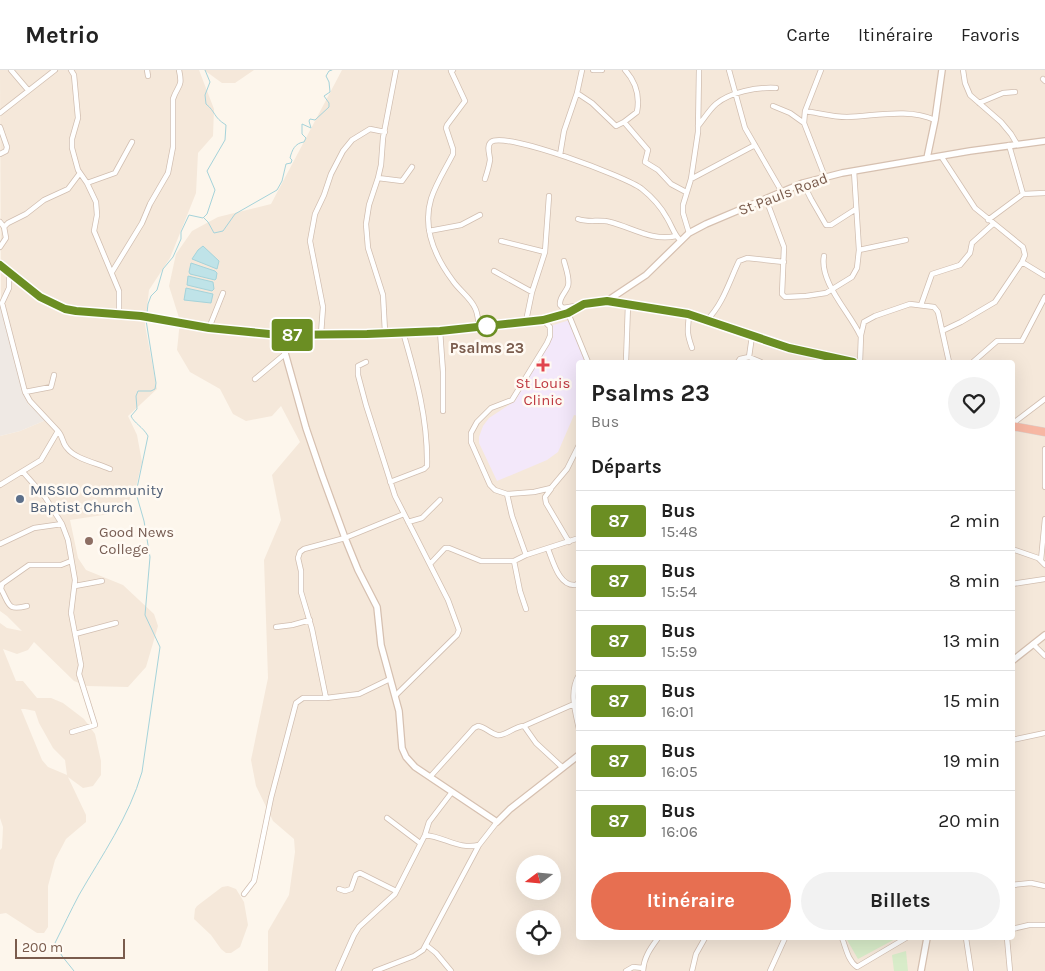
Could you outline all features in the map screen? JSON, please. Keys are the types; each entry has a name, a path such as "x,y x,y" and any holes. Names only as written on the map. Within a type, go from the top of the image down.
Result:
{"highway":[{"path":"0,265 40,297 65,309 152,317 209,328 280,335 440,331 543,320 568,313 584,304 607,301 688,314 806,352 844,360"},
{"path":"1015,426 1045,432"}],"street":[{"path":"12,70 28,90"},
{"path":"0,113 55,70"},
{"path":"72,70 78,118 72,139 75,162 87,183 97,208 94,231 119,291 119,313"},
{"path":"147,70 148,76"},
{"path":"112,272 142,223 150,204 168,173 173,147 173,99 180,87 181,80 179,70"},
{"path":"385,332 383,295 368,248 366,224 369,205 378,178 384,132 396,70"},
{"path":"451,70 465,100 446,125 453,154 432,197 427,217 428,231 442,264 453,281 475,307 479,326"},
{"path":"560,155 564,131 577,93 582,70"},
{"path":"593,70 602,70"},
{"path":"577,93 616,126 635,115 638,108 638,95 635,83 625,70"},
{"path":"689,234 683,212 698,126 699,70"},
{"path":"729,70 746,128 782,192"},
{"path":"821,70 805,112 804,123 825,177"},
{"path":"927,158 935,120 942,70"},
{"path":"963,70 966,90 979,104 1001,122 1017,144"},
{"path":"698,126 715,105 735,94 755,89 776,88"},
{"path":"979,104 1003,93 1016,92"},
{"path":"773,106 790,113 804,123"},
{"path":"805,112 846,117 908,114 925,116 935,120"},
{"path":"624,122 648,150 645,162 658,170 672,184 686,192"},
{"path":"0,127 8,147 6,151 0,154"},
{"path":"321,334 322,307 310,241 316,214 331,174 347,144 370,129 384,132"},
{"path":"485,178 490,162 490,144 496,140 509,140 560,155 601,170 641,188 666,215 678,239"},
{"name":"St Pauls Road","path":"607,301 646,274 678,239 706,224 803,183 854,171 927,158 1045,141"},
{"path":"87,183 115,173 132,142"},
{"path":"690,179 754,145"},
{"path":"1009,145 1023,194"},
{"path":"941,156 970,202 988,220 1023,247 1025,255 995,302 962,322 942,331"},
{"path":"378,178 402,182 412,167"},
{"path":"766,199 784,247 782,294 785,297 816,296 852,277 857,268 859,250 854,171"},
{"path":"4,227 26,214 44,200 68,189 80,172"},
{"path":"803,183 826,225 831,225 856,209"},
{"path":"988,220 1023,194 1045,193"},
{"path":"526,321 532,292 545,252 549,196"},
{"path":"428,231 461,225 480,214"},
{"path":"578,219 588,222 610,222 664,238 678,239"},
{"path":"0,222 4,227 6,238 0,246"},
{"path":"921,305 932,274 960,265 970,253 972,243 993,224"},
{"path":"859,250 906,240"},
{"path":"501,241 545,252"},
{"path":"824,256 822,264 832,289 860,335"},
{"path":"707,320 717,310 738,261 747,258 784,262"},
{"path":"564,261 568,287 559,300 560,305 563,308 584,304"},
{"path":"1022,262 1045,276"},
{"path":"494,271 532,292"},
{"path":"9,272 9,288 2,303 25,392 30,401 61,434 67,449 82,459 110,469"},
{"path":"209,328 224,293"},
{"path":"974,360 997,341 1022,341 1045,297"},
{"path":"626,360 628,304"},
{"path":"860,360 860,335 864,322 906,305 921,305 936,309 938,312 949,360"},
{"path":"568,313 587,360"},
{"path":"688,314 687,334 692,348"},
{"path":"543,320 550,327 550,336 544,350 512,400 499,404 482,415 471,433 471,442 490,485 495,490 507,494 534,492 551,488"},
{"path":"440,331 444,372 443,411"},
{"path":"390,482 424,469 427,466 423,407 419,386 403,332"},
{"path":"280,335 306,428 345,538 360,575 377,607 380,645 396,696 405,755 415,767 497,822"},
{"path":"749,357 752,336"},
{"path":"255,379 285,354"},
{"path":"739,360 749,357 757,360"},
{"path":"366,362 358,366 358,375 390,482 404,514 448,600 459,630 457,635 396,696"},
{"path":"25,392 51,387 54,374"},
{"path":"1015,423 1045,400"},
{"path":"0,485 45,457 58,431"},
{"path":"1045,449 1045,487"},
{"path":"569,542 546,503 545,497 567,469 576,451"},
{"path":"23,472 46,497 62,524 68,540 75,586 71,608 81,665 78,674 95,725 72,732"},
{"path":"507,494 512,516 526,555"},
{"path":"408,522 422,518 440,500"},
{"path":"326,698 310,620 301,592 301,571 298,558 300,552 304,549 345,538 404,514"},
{"path":"1041,560 1045,520"},
{"path":"0,544 34,528 62,524"},
{"path":"430,564 445,548 481,562 514,561 526,555 576,539"},
{"path":"548,549 557,571 572,586 576,585"},
{"path":"1015,550 1034,556 1045,565"},
{"path":"27,606 15,609 11,607 1,589 2,584 29,565 61,565 71,561"},
{"path":"514,561 520,592 526,609"},
{"path":"1015,584 1045,579"},
{"path":"75,586 102,581"},
{"path":"276,627 310,620"},
{"path":"75,634 116,623"},
{"path":"1015,659 1045,635"},
{"path":"1033,644 1045,656"},
{"path":"244,894 254,881 271,798 296,703 303,698 326,698 358,694 390,679"},
{"path":"576,679 574,682 576,715"},
{"path":"430,777 474,728 478,726 483,727 496,735 501,735 574,704"},
{"path":"524,726 536,743 562,767"},
{"path":"1015,739 1045,733"},
{"path":"375,971 414,956 423,950 479,845 497,822 510,809 576,757"},
{"path":"338,971 357,930 392,898 425,835 429,822 452,792"},
{"path":"387,818 420,843"},
{"path":"425,835 438,836 459,846 470,847 479,845"},
{"path":"339,889 344,891 351,889 356,875 360,874 396,891"},
{"path":"1015,885 1031,883 1045,886"},
{"path":"1015,928 1029,925 1045,925"},
{"path":"626,971 632,968 643,970 644,960 648,951 656,940"},
{"path":"692,971 696,954 704,940"},
{"path":"770,971 784,940"},
{"path":"843,940 848,956 855,966 858,967 903,940"},
{"path":"921,971 927,940"},
{"path":"966,940 971,971"},
{"path":"1007,940 1010,971"},
{"path":"426,945 436,953 451,971"}],"shaded area":[{"path":"0,70 199,70 214,109 213,136 198,153 196,193 170,258 149,290 145,325 157,389 128,416 137,435 142,462 136,487 123,512 70,520 78,558 86,570 123,585 154,614 158,626 146,667 128,687 87,686 74,681 34,642 28,650 17,654 3,649 16,681 23,681 37,698 51,698 63,703 84,719 95,734 101,761 101,775 93,786 83,788 68,777 86,815 86,822 66,839 55,860 48,886 48,927 44,933 37,933 6,913 0,914 0,850 2,848 3,827 0,818 0,623 7,628 22,631 0,611 0,436 20,431 46,420 28,404 24,396 1,309","holes":["21,709 35,711 39,723 53,748 65,760 67,775 48,767 42,760"]},
{"path":"204,70 254,70 235,83 222,83"},
{"path":"342,70 1045,70 1045,971 268,971 268,931 289,895 295,852 294,839 273,821 256,786 251,760 268,678 264,560 281,520 272,475 300,442 281,406 272,416 246,421 233,414 220,389 190,372 177,350 180,321 169,286 176,254 192,231 218,217 271,204"},
{"path":"0,300 24,396 28,404 46,420 20,431 0,436"},
{"path":"573,319 587,360 576,360 576,415 574,415 558,452 547,460 497,481 479,443 479,437 483,426 489,418 515,401 533,367 547,347 550,326"},
{"path":"228,886 236,889 244,902 248,925 240,947 231,953 226,953 221,949 211,935 194,919 197,906 222,887"}],"green space":[{"path":"847,940 893,940 858,959"},
{"path":"906,951 908,971 894,971 892,955"}],"water":[{"path":"203,246 219,261 217,269 192,259"},
{"path":"191,263 215,271 217,273 216,279 190,274"},
{"path":"188,276 213,282 214,289 212,291 187,285"},
{"path":"186,288 213,294 211,303 184,300"}],"waterway":[{"path":"147,313 151,296 157,290 163,269 173,257 189,215 203,218 207,214 215,190 207,171 225,140 226,125 206,104 205,95 210,82 205,70"},
{"path":"204,218 214,233 223,231 235,214 277,190 282,181 286,164 291,163 292,160 290,158 293,150 296,145 304,142 306,138 302,134 302,124 311,128 310,119 315,120 329,107 329,103 324,96 330,92 326,76 332,70"},
{"path":"74,971 62,956 55,943 137,789 142,772 160,647 145,615 150,557 144,521 136,493 148,436 131,416 137,409 136,396 138,391 151,391 155,389 156,383 146,320"}],"bus line":[{"name":"87","path":"0,265 40,297 65,309 119,313 209,328 280,335 440,331 543,320 568,313 584,304 607,301 688,314 789,348 844,360"}],"place":[{"name":"Psalms 23","path":"487,326"},
{"name":"St Louis Clinic","path":"543,365"},
{"name":"MISSIO Community Baptist Church","path":"20,499"},
{"name":"Good News College","path":"89,541"}]}
